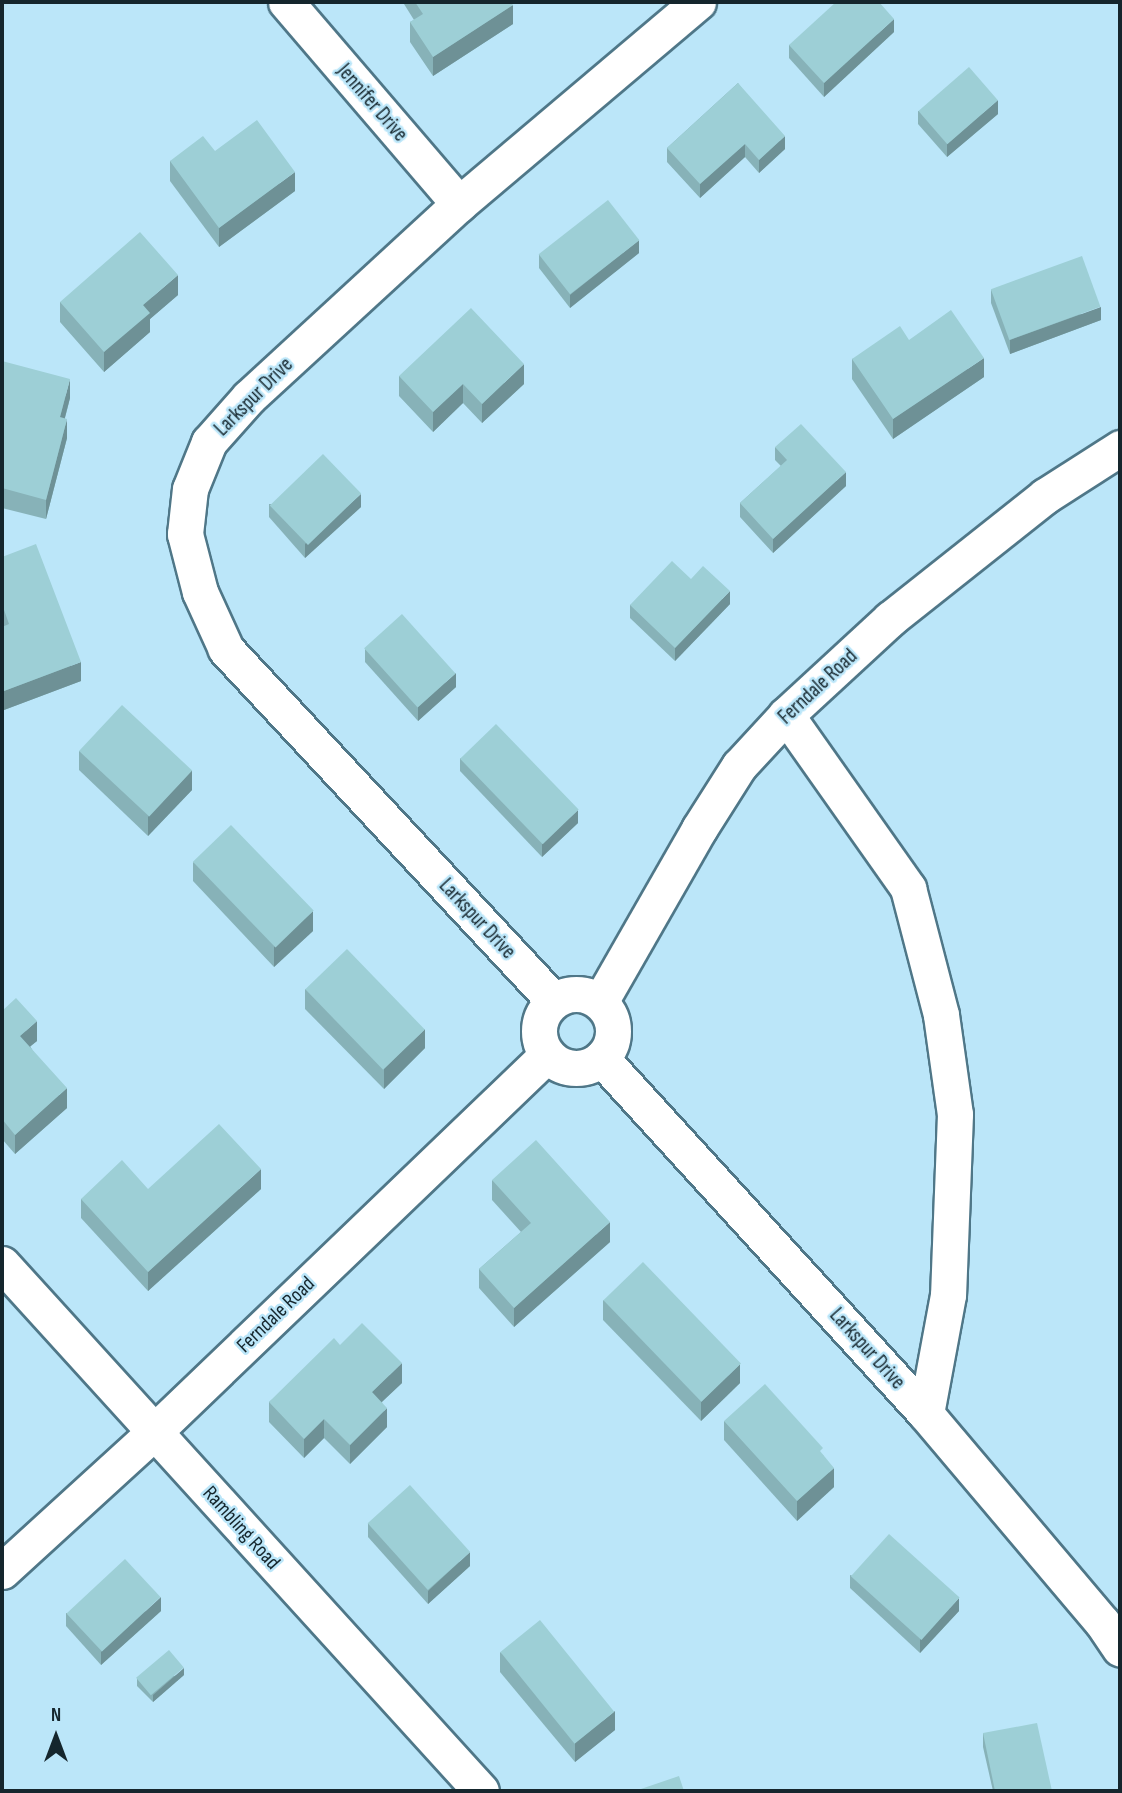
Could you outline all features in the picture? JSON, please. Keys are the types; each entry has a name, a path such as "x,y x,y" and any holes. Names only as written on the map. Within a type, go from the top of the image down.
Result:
{"street":[{"name":"Jennifer Drive","path":"286,2 459,204"},
{"name":"Larkspur Drive","path":"553,1000 226,649 200,592 185,534 190,489 209,442 249,397 459,204 698,2"},
{"name":"Ferndale Road","path":"600,1002 739,766 786,715 890,619 1045,496 1120,448"},
{"path":"786,715 908,888 941,1015 955,1114 954,1142 948,1295 926,1414"},
{"path":"577,993 600,1002 613,1024 609,1048 601,1058 580,1068 556,1063 540,1045 539,1021 553,1000 577,993"},
{"name":"Ferndale Road","path":"2,1571 155,1432 547,1055"},
{"name":"Larkspur Drive","path":"601,1058 926,1414 1102,1622 1120,1649"},
{"name":"Rambling Road","path":"2,1265 481,1791"}],"building":[{"path":"415,2 511,2 513,5 433,57 410,22 423,14"},
{"path":"836,2 879,2 894,19 824,83 789,45"},
{"path":"969,67 998,100 947,144 918,111"},
{"path":"738,83 785,136 759,160 745,144 700,184 667,148"},
{"path":"257,120 295,172 219,228 170,161 203,136 215,151"},
{"path":"608,200 639,240 570,294 539,254"},
{"path":"140,232 178,275 143,305 150,313 104,352 60,302"},
{"path":"1082,256 1100,307 1009,340 991,289"},
{"path":"471,308 524,364 482,404 463,384 433,412 399,376"},
{"path":"951,310 984,358 893,419 852,359 900,326 909,340"},
{"path":"2,361 70,379 60,417 67,419 46,500 2,488"},
{"path":"801,424 846,472 773,539 740,503 787,460 775,447"},
{"path":"323,454 361,494 308,545 270,505"},
{"path":"36,544 81,662 4,691 2,627 9,624 2,604 2,557"},
{"path":"672,561 691,579 703,566 730,591 675,648 630,605"},
{"path":"402,614 456,673 418,708 364,648"},
{"path":"122,705 192,770 149,817 79,751"},
{"path":"496,724 579,810 543,844 460,759"},
{"path":"231,825 314,911 276,947 193,862"},
{"path":"347,949 425,1030 383,1070 305,989"},
{"path":"16,998 37,1021 20,1036 67,1088 15,1135 2,1119 2,1011"},
{"path":"219,1124 261,1169 148,1272 81,1199 122,1160 148,1189"},
{"path":"536,1140 610,1222 514,1308 479,1269 531,1223 492,1180"},
{"path":"643,1262 741,1363 701,1402 603,1300"},
{"path":"362,1323 402,1363 372,1392 387,1408 350,1445 324,1419 304,1439 269,1402 334,1338 340,1345"},
{"path":"765,1384 823,1448 820,1451 834,1468 797,1501 724,1421"},
{"path":"410,1485 470,1552 428,1590 368,1523"},
{"path":"889,1534 960,1598 921,1640 851,1576"},
{"path":"125,1559 160,1597 102,1652 66,1614"},
{"path":"540,1620 614,1712 575,1744 500,1652"},
{"path":"169,1650 184,1668 151,1695 136,1678"},
{"path":"1037,1723 1052,1791 995,1791 983,1733"},
{"path":"679,1776 684,1791 638,1791 638,1790"}]}
